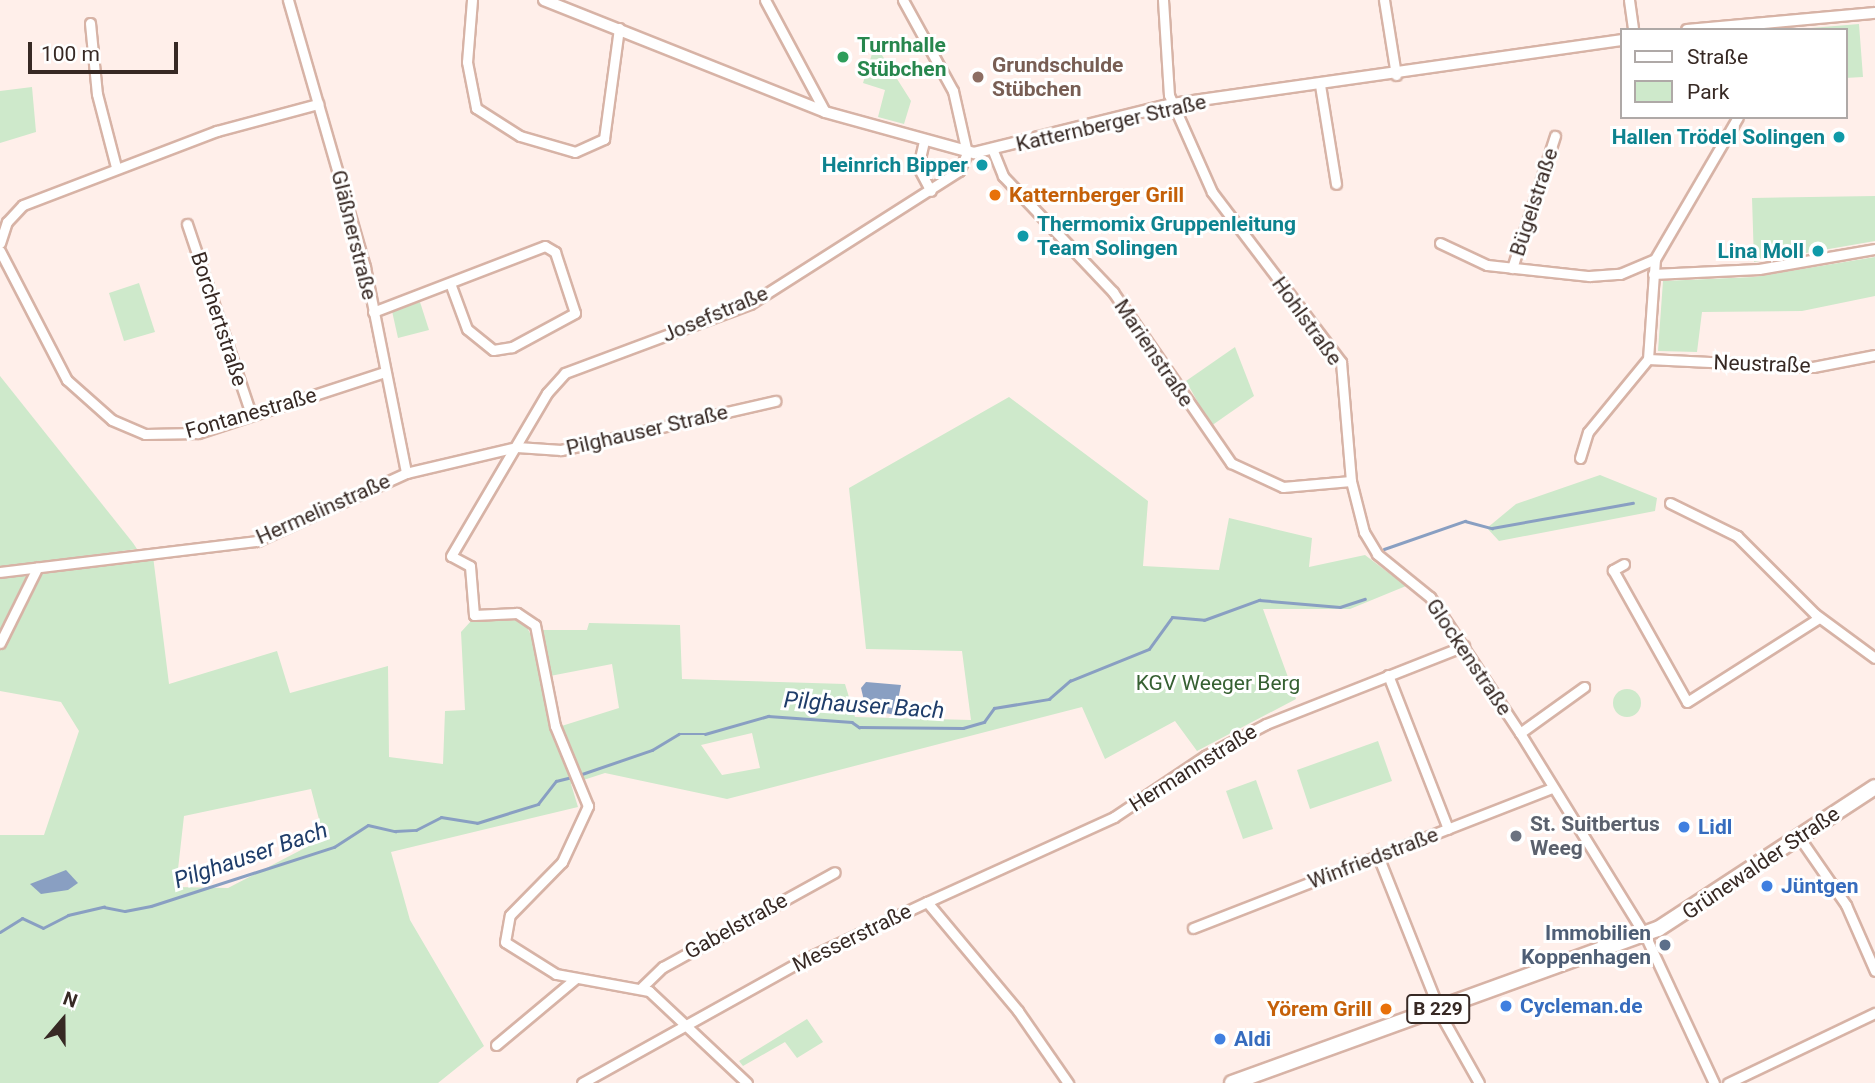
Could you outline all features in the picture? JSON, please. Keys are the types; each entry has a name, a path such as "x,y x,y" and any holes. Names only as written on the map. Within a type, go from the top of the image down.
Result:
{"main road":[{"name":"Grünewalder Straße","path":"1645,935 1875,788"},
{"name":"B 229","path":"1232,1083 1645,935"}],"street":[{"name":"Gläßnerstraße","path":"288,0 373,312 406,473"},
{"path":"472,0 467,62 472,100 482,114 520,136 575,152 590,149 604,139 619,28"},
{"path":"765,0 825,112"},
{"path":"903,0 953,91 967,153"},
{"name":"Hohlstraße","path":"1163,0 1172,104 1212,192 1340,362 1351,481"},
{"path":"1384,0 1396,75"},
{"path":"1629,0 1633,28"},
{"name":"Katternberger Straße","path":"550,1 825,112 967,153 993,151 1172,104 1396,75 1619,40"},
{"path":"1718,28 1875,13"},
{"path":"90,23 97,93 116,167"},
{"path":"1320,85 1336,184"},
{"path":"0,243 7,222 22,206 116,167 217,131 318,104"},
{"path":"1580,458 1588,432 1648,359 1655,259 1737,119"},
{"name":"Bügelstraße","path":"1512,268 1555,136"},
{"path":"924,141 918,167 931,191"},
{"name":"Marienstraße","path":"993,151 1003,176 1113,292 1231,463 1283,487 1351,481"},
{"name":"Josefstraße","path":"576,978 556,974 517,951 505,942 505,930 519,900 562,862 582,826 588,811 579,776 555,726 532,620 517,613 474,615 470,566 451,556 565,373 750,304 931,191 959,171 967,153"},
{"name":"Borchertstraße","path":"187,224 251,414"},
{"path":"1440,243 1487,265 1605,277 1655,259"},
{"path":"373,312 450,283 549,246 575,313 512,347 492,349 467,329 450,283"},
{"path":"1653,274 1759,270 1875,249"},
{"name":"Fontanestraße","path":"0,251 66,380 112,421 145,434 198,433 386,372"},
{"name":"Neustraße","path":"1648,359 1813,368 1875,355"},
{"name":"Pilghauser Straße","path":"517,447 561,450 775,401"},
{"name":"Hermelinstraße","path":"0,572 257,541 406,473 517,447"},
{"name":"Glockenstraße","path":"1351,481 1373,549 1430,597 1520,733 1645,935 1714,1083"},
{"path":"1670,503 1737,536 1819,618 1875,658"},
{"path":"1624,564 1613,570 1687,702 1819,618"},
{"path":"0,643 37,568"},
{"name":"Hermannstraße","path":"927,902 1114,817 1196,761 1266,724 1464,646"},
{"path":"1388,676 1448,829"},
{"name":"Glockenstraße","path":"1520,733 1584,687"},
{"name":"Winfriedstraße","path":"1193,928 1553,788"},
{"path":"1799,837 1843,899 1875,971"},
{"path":"1378,856 1438,1009 1479,1083"},
{"name":"Gabelstraße","path":"642,987 663,967 835,873"},
{"name":"Messerstraße","path":"582,1083 803,960 927,902 1018,1011 1069,1083"},
{"path":"496,1045 576,978 642,987 747,1083"},
{"path":"1728,1083 1875,1013"}],"green space":[{"path":"1859,24 1863,77 1847,78 1847,28 1811,28"},
{"path":"875,44 911,101 904,124 878,117 885,90 863,83"},
{"path":"32,87 36,132 0,143 0,91"},
{"path":"1875,196 1875,241 1754,262 1752,198"},
{"path":"1875,257 1875,296 1802,311 1702,312 1697,352 1658,351 1663,281 1754,277"},
{"path":"139,283 155,332 124,341 109,293"},
{"path":"420,302 429,330 398,338 392,311"},
{"path":"1235,347 1254,396 1211,426 1186,381"},
{"path":"0,376 133,543 137,549 0,567"},
{"name":"KGV Weeger Berg","path":"1009,397 1148,501 1143,566 1219,570 1229,518 1312,538 1309,567 1365,555 1406,586 1350,609 1263,609 1296,699 1197,751 1175,721 1105,759 1082,707 727,799 605,773 571,784 578,807 391,852 410,920 484,1046 438,1083 0,1083 0,835 44,835 79,731 61,702 0,691 0,577 153,556 169,684 277,651 290,693 388,666 389,757 443,764 445,711 465,710 461,632 471,621 523,620 531,635 552,729 619,708 612,664 550,676 542,630 587,630 589,623 680,625 682,679 845,684 855,717 971,720 962,651 866,649 849,488","holes":["752,733 760,768 722,775 701,745","311,789 324,838 228,888 176,887 184,816"]},
{"path":"1600,475 1657,498 1655,511 1499,541 1487,528 1516,504"},
{"path":"1627,689 1637,693 1641,703 1637,713 1627,717 1617,713 1613,703 1617,693"},
{"path":"1378,741 1392,781 1310,809 1297,770"},
{"path":"1256,780 1273,829 1243,839 1226,791"},
{"path":"807,1019 823,1042 797,1058 785,1042 743,1066 739,1061"}],"water":[{"path":"866,682 901,685 895,715 866,709 861,688"},
{"path":"66,870 78,883 68,890 41,894 30,884"}],"waterway":[{"name":"Pilghauser Bach","path":"1384,549 1465,521 1492,528 1633,503"},
{"name":"Pilghauser Bach","path":"579,775 652,750 679,734 705,734 768,716 852,722 859,727 963,728 984,722 994,708 1049,699 1070,681 1149,649 1172,617 1204,620 1259,600 1340,607 1365,599"},
{"name":"Pilghauser Bach","path":"0,932 22,918 43,928 68,915 104,907 125,911 151,906 334,847 368,825 395,831 416,830 441,817 477,823 538,804 556,781 572,777"}],"place":[{"name":"Turnhalle Stübchen","path":"843,57"},
{"name":"Grundschulde Stübchen","path":"978,77"},
{"name":"Hallen Trödel Solingen","path":"1839,137"},
{"name":"Heinrich Bipper","path":"982,165"},
{"name":"Katternberger Grill","path":"995,195"},
{"name":"Thermomix Gruppenleitung Team Solingen","path":"1023,236"},
{"name":"Lina Moll","path":"1818,251"},
{"name":"Lidl","path":"1684,827"},
{"name":"St. Suitbertus Weeg","path":"1516,836"},
{"name":"Jüntgen","path":"1767,886"},
{"name":"Immobilien Koppenhagen","path":"1665,945"},
{"name":"Cycleman.de","path":"1506,1006"},
{"name":"Yörem Grill","path":"1386,1009"},
{"name":"Aldi","path":"1220,1039"}]}
